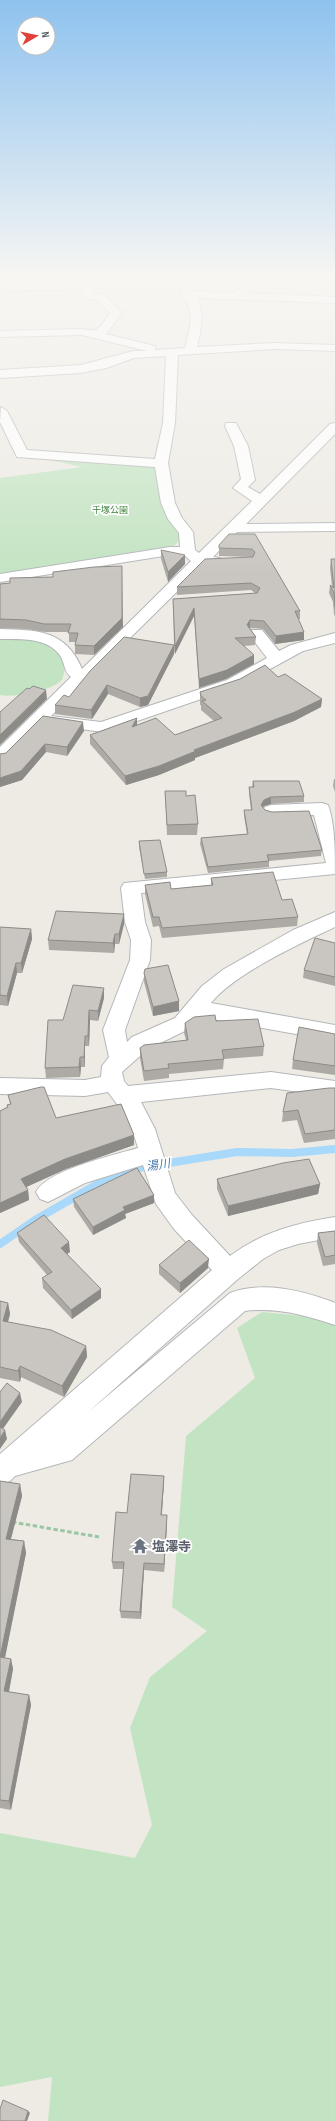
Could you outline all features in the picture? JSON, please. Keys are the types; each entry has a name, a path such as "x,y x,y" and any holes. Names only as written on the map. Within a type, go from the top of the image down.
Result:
{"street":[{"path":"171,377 169,423 161,463 168,503 175,519 186,532 188,551 200,562 231,561"},
{"path":"1,411 22,454 161,463"},
{"path":"231,426 241,446 248,480 240,488 261,501"},
{"path":"0,757 41,718 81,676 88,672 200,562 335,427"},
{"path":"234,528 335,527"},
{"path":"0,578 170,551 188,551"},
{"path":"159,602 182,601"},
{"path":"256,633 277,659"},
{"path":"0,634 30,635 54,642 66,650 72,662 74,671 81,676"},
{"path":"41,718 102,727 160,706 234,683 298,648 335,638"},
{"path":"271,811 322,809 335,861"},
{"path":"120,1058 114,1030 140,960 140,940 135,922 131,888 335,868"},
{"path":"229,1271 184,1222 164,1197 144,1129 118,1089 111,1072 113,1066 120,1058 140,1043 183,1023 209,991 231,974 300,935 335,918"},
{"path":"300,935 328,941"},
{"path":"195,1008 335,1033"},
{"path":"0,1086 118,1089 271,1080 335,1089"},
{"path":"48,1192 77,1176 153,1161"},
{"path":"4,1468 229,1271 262,1247 282,1238 305,1232 335,1227"},
{"path":"4,1468 62,1451 239,1301 259,1297 312,1304 335,1314"}],"path":[{"path":"8,1521 99,1537"}],"green space":[{"name":"千塚公園","path":"22,454 161,463 168,503 186,532 170,551 0,578 0,478 82,467"},
{"path":"12,637 43,641 59,650 64,658 65,668 62,680 57,684 32,693 7,696 0,695 0,640"},
{"path":"262,1312 324,1318 335,1322 335,2121 48,2121 52,2077 0,2087 0,1833 135,1858 152,1825 130,1728 150,1677 207,1631 172,1607 186,1436 255,1378 237,1328"}],"building":[{"path":"229,534 255,534 300,611 295,611 304,632 276,636 264,621 250,620 247,625 256,637 235,638 254,655 227,670 199,679 194,608 175,646 173,599 257,593 260,588 251,583 177,587 205,559 253,557 255,552 252,549 219,548 219,545"},
{"path":"161,550 185,555 168,572"},
{"path":"331,559 335,559 335,607 334,593 330,585 334,588"},
{"path":"122,566 122,618 94,646 75,645 78,633 68,633 71,624 44,624 26,620 0,619 0,584 10,583 10,578 53,577 53,572 94,567"},
{"path":"124,637 174,645 148,696 140,698 107,685 91,710 55,705 64,695 69,697 90,671"},
{"path":"265,665 278,677 285,674 322,699 295,712 194,750 196,751 159,766 125,776 90,735 137,718 132,727 156,718 175,735 222,718 202,701 206,700 201,696 200,692 240,679"},
{"path":"33,686 46,690 0,735 0,712 27,688 29,689"},
{"path":"43,716 83,722 67,747 45,744 21,771 0,778 0,754 6,753"},
{"path":"253,781 299,781 304,796 271,797 264,800 261,805 265,810 272,812 309,811 322,850 267,855 269,861 208,867 201,838 248,834 244,810 252,810 249,787 254,787"},
{"path":"165,791 186,791 186,796 195,795 198,824 167,825"},
{"path":"160,840 167,872 144,874 139,841"},
{"path":"273,872 282,900 292,899 298,917 162,928 159,917 153,917 145,885 170,882 171,889 213,885 211,878"},
{"path":"56,911 124,914 119,934 115,934 113,943 48,940"},
{"path":"0,927 31,929 21,963 16,963 7,996 0,995"},
{"path":"315,938 335,943 335,977 304,970"},
{"path":"168,965 179,1001 153,1007 144,973 145,969"},
{"path":"73,985 104,988 98,1011 89,1010 88,1036 85,1036 84,1057 80,1057 79,1067 45,1068 48,1020 63,1020"},
{"path":"215,1015 216,1021 258,1019 264,1046 222,1050 224,1059 168,1064 169,1068 144,1071 140,1048 144,1045 188,1040 185,1023 194,1017"},
{"path":"299,1027 335,1034 335,1066 293,1060"},
{"path":"44,1087 56,1118 121,1104 134,1135 65,1159 21,1179 28,1190 0,1203 0,1111 8,1107 7,1105 11,1104 8,1095"},
{"path":"335,1088 335,1130 305,1134 298,1110 283,1112 287,1093"},
{"path":"309,1159 320,1184 228,1206 217,1179 283,1163"},
{"path":"137,1168 154,1195 123,1207 125,1210 93,1227 73,1199"},
{"path":"44,1215 69,1242 61,1248 101,1289 71,1310 42,1278 52,1272 17,1233"},
{"path":"335,1231 335,1255 325,1257 318,1233"},
{"path":"189,1240 209,1259 180,1283 159,1265"},
{"path":"0,1301 8,1303 3,1321 51,1330 86,1346 62,1386 20,1366 18,1371 0,1367"},
{"path":"7,1383 20,1393 0,1422 0,1392"},
{"path":"0,1427 5,1430 0,1438"},
{"path":"131,1474 164,1476 161,1515 167,1515 164,1564 144,1563 140,1612 120,1611 124,1562 112,1562 116,1512 127,1513"},
{"path":"0,1481 20,1484 6,1539 24,1541 0,1657"},
{"path":"0,1657 11,1659 4,1691 29,1695 9,1801 0,1800"},
{"path":"3,2100 28,2111 25,2121 0,2121 0,2109"}],"waterway":[{"name":"湯川","path":"0,1244 35,1220 101,1182 138,1168 237,1152 292,1153 335,1149"}],"place":[{"name":"塩澤寺","path":"140,1546"}]}
